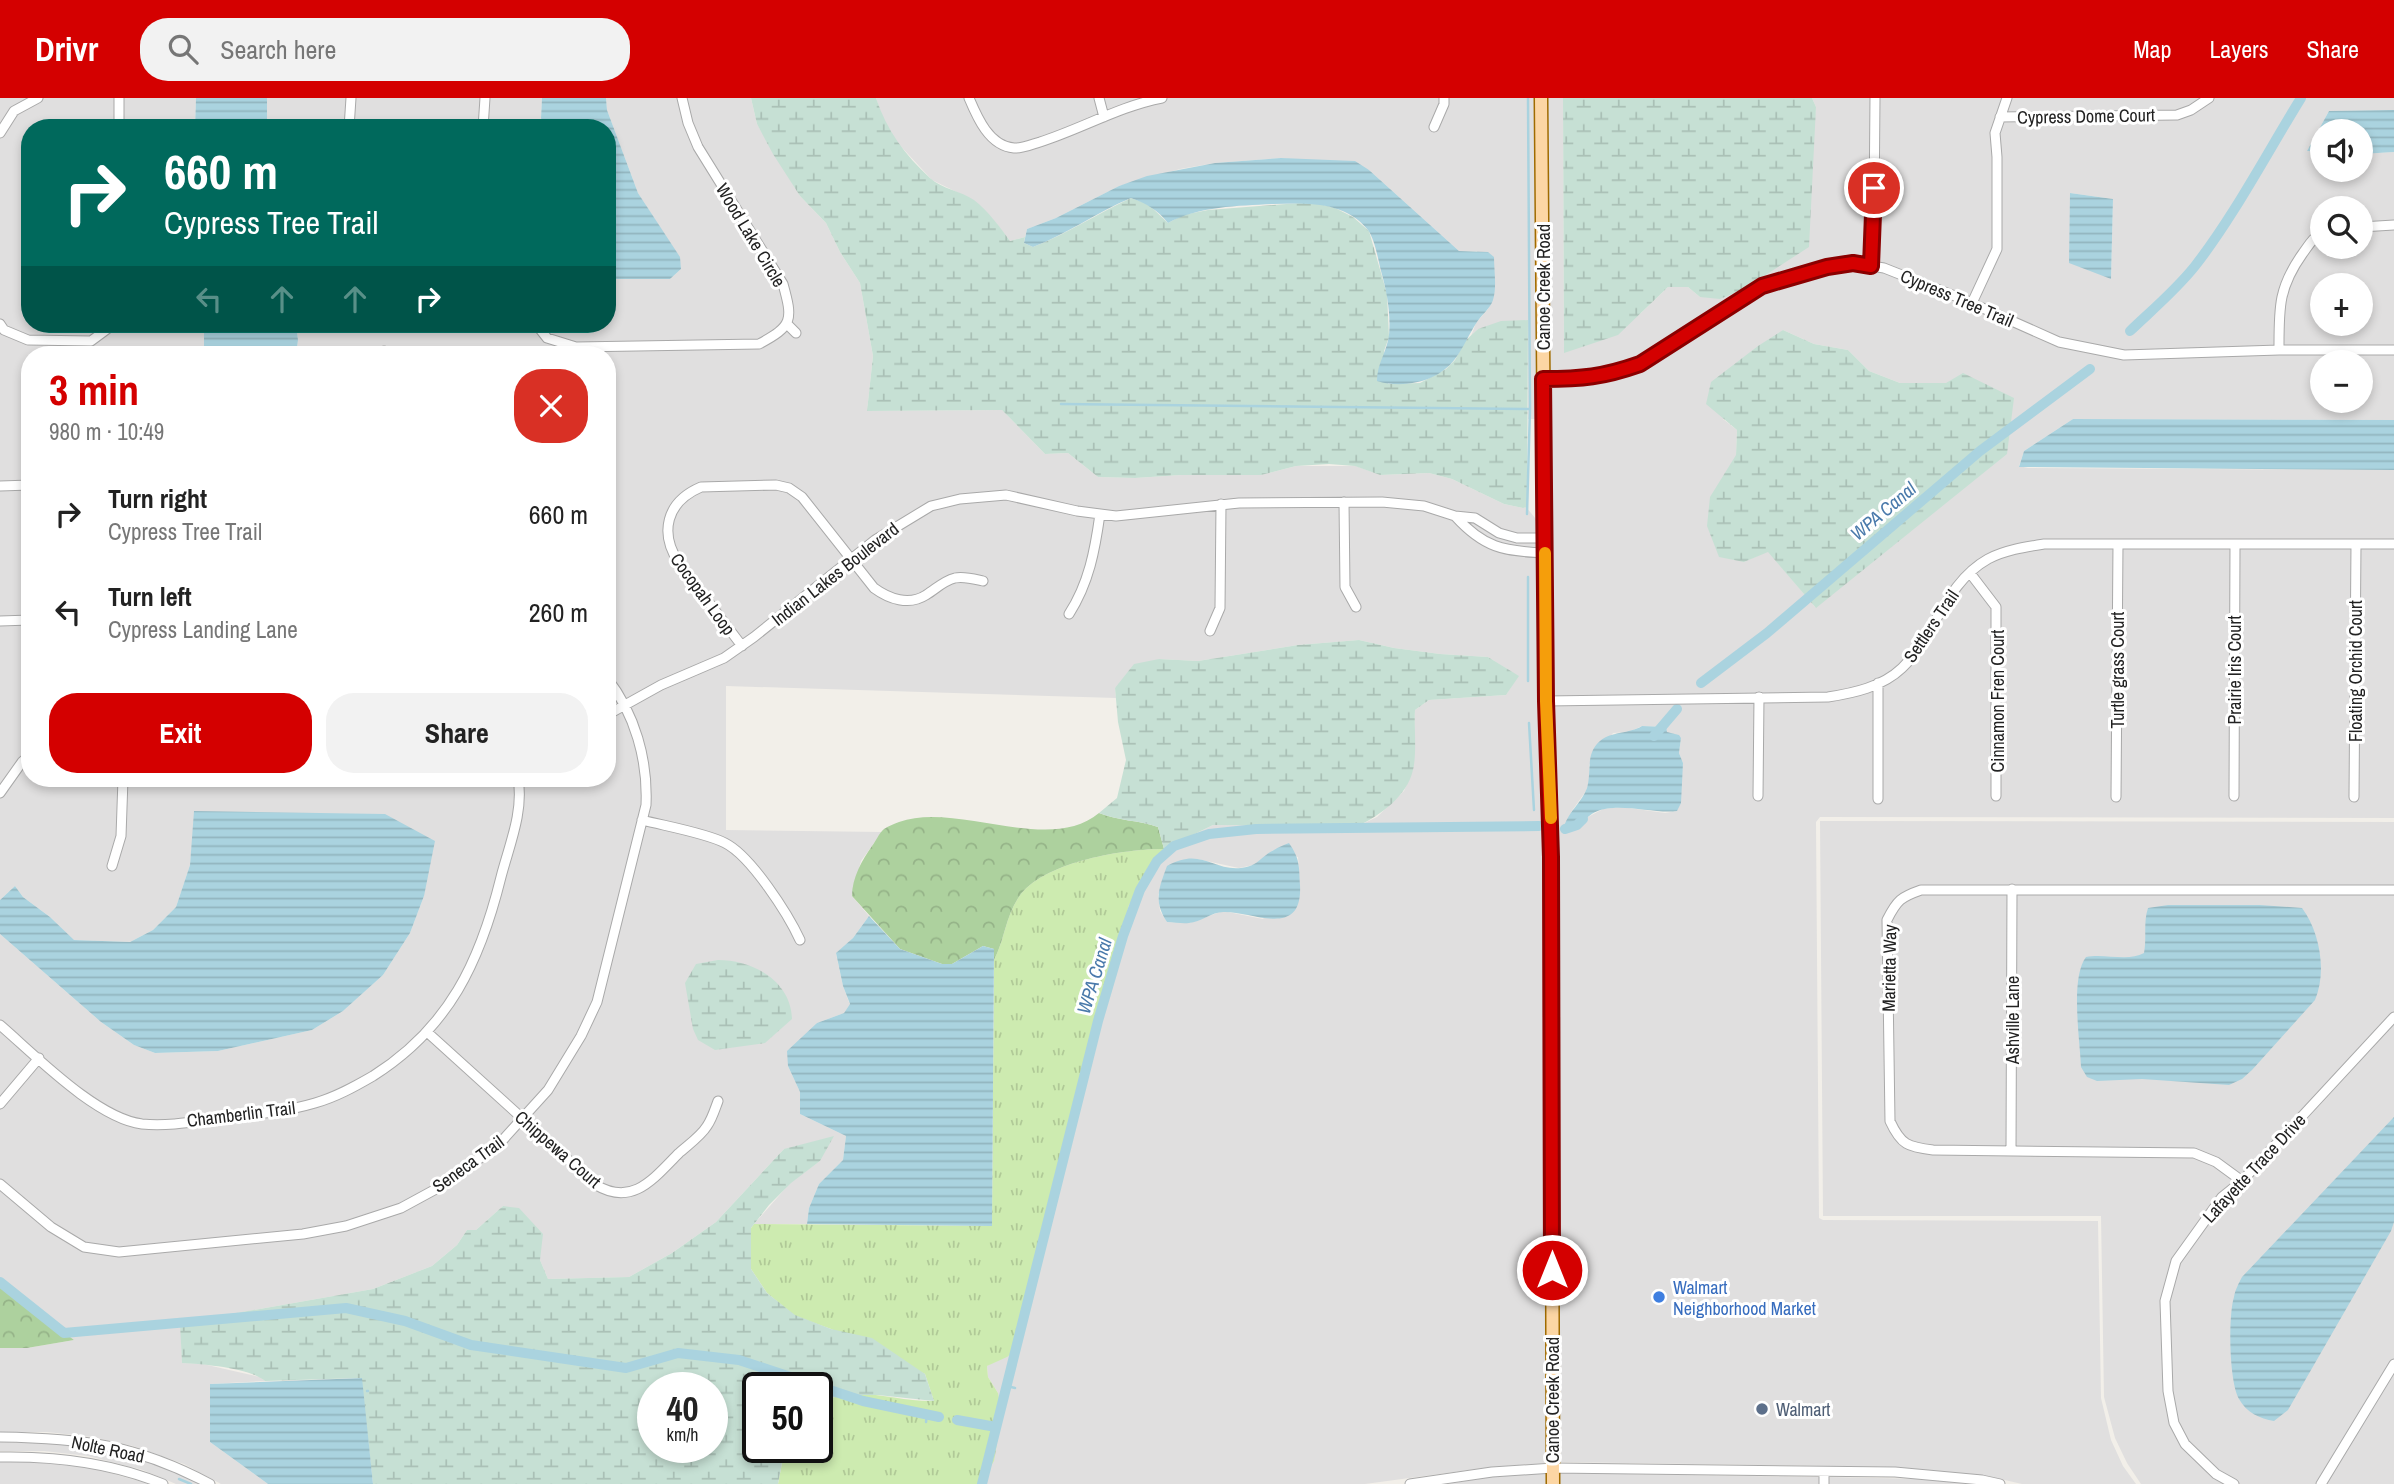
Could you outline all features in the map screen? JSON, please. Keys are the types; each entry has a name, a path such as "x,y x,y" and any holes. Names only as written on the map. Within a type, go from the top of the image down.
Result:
{"main road":[{"name":"Canoe Creek Road","path":"1541,98 1546,701 1551,857 1553,1484"}],"street":[{"path":"0,133 14,111 38,98"},
{"path":"119,98 119,119"},
{"path":"350,119 351,98"},
{"path":"484,119 485,98"},
{"name":"Wood Lake Circle","path":"682,98 698,147 783,284 788,304 787,324"},
{"path":"969,98 979,122 993,139 1013,148 1054,138 1104,117 1162,98"},
{"path":"1098,98 1104,117"},
{"path":"1434,127 1444,98"},
{"path":"1871,266 1875,98"},
{"path":"1972,303 1997,249 1995,133 2007,98"},
{"name":"Cypress Dome Court","path":"2000,117 2177,115 2191,110 2208,98"},
{"path":"2373,226 2394,225"},
{"path":"2279,350 2279,306 2290,272 2310,243"},
{"name":"Cypress Tree Trail","path":"1543,379 1576,379 1618,372 1640,364 1762,286 1827,267 1853,263 1884,268 2059,342 2124,355 2279,350 2394,350"},
{"path":"0,324 4,330 28,340 91,341 102,333"},
{"path":"616,346 759,344 780,333 787,324 796,333"},
{"path":"543,333 547,338 573,346"},
{"path":"0,486 21,485"},
{"name":"Cocopah Loop","path":"742,646 671,551 667,540 667,526 675,506 691,491 715,486 776,485 789,488 802,497 851,559"},
{"name":"Indian Lakes Boulevard","path":"616,710 661,685 724,658 907,519 930,506 960,499 1006,495 1077,512 1116,516 1221,504 1382,502 1424,506 1455,516 1475,518 1499,533 1517,538 1545,538"},
{"path":"1344,502 1345,587 1356,607"},
{"path":"1210,631 1220,608 1221,504"},
{"path":"1069,614 1080,597 1095,554 1100,514"},
{"name":"Indian Lakes Boulevard","path":"1455,516 1468,531 1497,548 1545,553"},
{"name":"Settlers Trail","path":"1546,701 1828,697 1858,692 1900,670 1917,651 1952,593 1970,573 1987,560 2014,549 2044,544 2394,544"},
{"name":"Turtle grass Court","path":"2116,797 2118,544"},
{"name":"Prairie Iris Court","path":"2234,796 2235,544"},
{"name":"Floating Orchid Court","path":"2354,797 2356,544"},
{"path":"851,559 874,588 886,597 900,600 913,601 924,597 947,581 959,577 983,581"},
{"name":"Cinnamon Fren Court","path":"1970,573 1996,607 1996,796"},
{"path":"0,621 21,620"},
{"path":"1878,683 1878,799"},
{"name":"Seneca Trail","path":"0,1184 51,1227 84,1247 119,1252 303,1234 346,1226 401,1208 447,1183 500,1143 548,1090 581,1036 597,1002 646,805 647,782 643,758 633,723 616,692"},
{"path":"1758,796 1759,697"},
{"path":"0,793 21,763"},
{"path":"112,866 121,836 123,787"},
{"name":"Chamberlin Trail","path":"0,1025 93,1104 141,1124 277,1112 316,1103 350,1090 413,1047 446,1012 465,981 479,951 495,901 520,802 519,787"},
{"path":"642,820 724,842 741,853 791,920 800,940"},
{"name":"Marietta Way","path":"2242,1181 2216,1162 2194,1153 1934,1150 1912,1147 1898,1137 1890,1121 1887,920 1904,896 1922,890 2394,890"},
{"name":"Ashville Lane","path":"2011,1151 2012,890"},
{"name":"Lafayette Trace Drive","path":"2234,1484 2216,1474 2185,1444 2175,1423 2168,1391 2165,1301 2176,1261 2222,1197 2242,1181 2394,1017"},
{"name":"Chippewa Court","path":"427,1032 596,1185 606,1191 636,1191 648,1183 707,1127 718,1101"},
{"path":"0,1104 38,1058"},
{"path":"2321,1484 2394,1364"},
{"name":"Nolte Road","path":"0,1437 92,1442 182,1469 210,1484"},
{"name":"Nolte Road","path":"0,1457 87,1461 141,1475 163,1484"},
{"path":"1410,1484 1492,1472 1553,1468 1923,1474 2000,1484"},
{"path":"1824,1472 1824,1484"}],"shaded area":[{"path":"0,98 196,98 195,119 21,119 21,333 204,333 204,346 21,346 21,787 616,787 616,346 297,346 297,333 616,333 616,279 670,279 681,269 679,257 638,193 616,134 616,119 610,119 607,110 606,98 751,98 757,124 800,196 826,223 840,252 860,283 873,356 867,411 1002,410 1045,454 1068,453 1098,477 1261,475 1296,466 1356,466 1380,475 1429,473 1452,479 1504,504 1526,507 1540,524 1546,803 1548,1463 1491,1467 1365,1484 980,1484 994,1460 998,1393 988,1377 987,1366 1017,1348 1085,1064 1129,905 1164,849 1213,825 1358,826 1377,817 1404,791 1413,769 1415,710 1429,700 1506,695 1518,676 1488,657 1394,648 1359,640 1298,645 1198,661 1159,659 1115,688 1116,698 726,686 726,830 882,832 861,861 852,896 869,916 853,938 836,954 850,1005 844,1013 817,1023 788,1066 800,1092 800,1114 846,1136 843,1160 819,1184 809,1208 807,1224 754,1224 791,1182 820,1161 784,1149 716,1222 672,1253 629,1277 548,1279 540,1260 503,1206 476,1230 467,1230 457,1245 432,1266 373,1289 181,1323 182,1363 203,1364 260,1377 265,1381 210,1384 210,1442 268,1484 221,1484 184,1464 133,1446 92,1437 47,1432 0,1432 0,1348 27,1348 74,1340 0,1283 0,934 101,1022 134,1045 155,1053 218,1051 312,1030 343,1011 383,975 410,933 424,896 195,811 190,865 176,907 153,930 130,942 73,940 50,917 23,897 15,886 0,900","holes":["1273,850 1298,857 1299,871 1263,919 1223,911 1189,923 1167,922 1160,911 1158,894 1197,859 1239,868 1258,864"]},
{"path":"267,98 542,98 541,119 267,119"},
{"path":"876,98 1536,98 1539,419 1528,419 1528,320 1478,329 1471,336 1476,323 1488,309 1494,286 1477,251 1459,251 1369,170 1281,158 1215,163 1180,169 1119,186 1056,218 1027,229 1025,237 1010,241 973,200 932,180 895,140 884,122"},
{"path":"1546,98 1563,98 1564,352 1639,315 1668,287 1688,287 1700,297 1813,132 1816,107 1812,98 2394,98 2394,110 2329,111 2325,119 2310,119 2310,146 2307,151 2310,151 2310,182 2373,182 2373,153 2394,152 2394,420 2073,419 2024,451 2019,466 2394,470 2394,818 1820,817 1816,822 1819,1218 2098,1221 2101,1398 2111,1440 2123,1466 2136,1484 2022,1484 1983,1475 1895,1467 1557,1462","holes":["2070,193 2113,199 2111,278 2096,272","1783,330 1814,344 1848,350 1869,371 1900,383 1946,383 1816,608 1768,551 1744,562 1736,455 1737,430 1723,419","1642,726 1666,727 1666,732 1681,738 1679,753 1683,763 1677,811 1665,813 1622,807 1603,809 1586,818 1571,812 1586,791 1590,778 1589,765 1613,733 1629,732"]},
{"path":"1820,821 2394,822 2394,1484 2141,1484 2115,1438 2104,1397 2101,1216 1823,1216"},
{"path":"0,1442 91,1447 130,1456 181,1474 200,1484 176,1484 143,1470 88,1456 44,1451 0,1451"},
{"path":"0,1462 86,1466 149,1484 0,1484"},
{"path":"1548,1473 1549,1484 1446,1484 1492,1477"},
{"path":"1558,1473 1819,1477 1819,1484 1558,1484"},
{"path":"1829,1477 1923,1479 1970,1484 1829,1484"}],"green space":[{"path":"751,98 876,98 898,142 930,178 974,200 1010,241 1025,237 1024,243 1033,247 1131,198 1148,204 1168,223 1183,215 1208,210 1312,202 1335,208 1353,217 1369,231 1387,294 1389,337 1384,351 1388,384 1420,383 1446,369 1455,360 1465,341 1478,329 1501,321 1528,320 1527,507 1504,504 1452,479 1429,473 1380,475 1355,466 1329,464 1296,466 1261,475 1098,477 1068,453 1045,454 1002,410 867,411 873,356 860,283 840,252 826,223 800,196 773,154 757,124"},
{"path":"1563,98 1812,98 1816,107 1809,247 1744,289 1720,299 1700,297 1688,287 1668,287 1618,335 1564,353"},
{"path":"1783,330 1814,344 1848,350 1869,371 1900,383 1946,383 1963,373 2014,398 2007,454 1816,608 1768,552 1744,562 1719,557 1707,526 1710,497 1736,455 1737,430 1706,404 1711,382"},
{"path":"1359,640 1394,648 1488,657 1519,676 1506,695 1429,700 1415,710 1415,756 1410,779 1392,804 1358,826 1213,825 1164,849 1158,827 1099,813 1117,798 1126,760 1118,722 1115,688 1134,664 1159,659 1198,661 1298,645"},
{"path":"1099,813 1158,827 1164,849 1129,851 1088,859 1049,873 1033,883 1016,901 994,960 994,949 983,946 952,964 942,964 900,949 852,896 856,876 868,851 882,831 899,822 922,817 947,818 1029,829 1055,829 1078,825"},
{"path":"1164,849 1129,905 1085,1064 1017,1349 987,1366 988,1377 998,1393 1002,1414 994,1461 980,1484 778,1484 782,1463 833,1463 833,1398 861,1394 934,1401 925,1374 831,1329 795,1316 767,1293 751,1269 751,1228 754,1224 992,1226 994,960 1012,909 1021,894 1049,873 1088,859"},
{"path":"718,960 757,969 768,975 785,994 792,1019 765,1043 715,1050 698,1040 693,1029 685,983 696,964"},
{"path":"834,1136 820,1161 791,1183 751,1228 751,1269 767,1293 795,1315 831,1329 872,1338 925,1374 934,1401 878,1395 839,1395 833,1398 833,1372 742,1372 742,1463 782,1463 778,1484 373,1484 361,1378 265,1381 238,1370 182,1363 180,1323 373,1289 432,1266 457,1245 467,1230 476,1230 503,1206 519,1208 543,1234 540,1260 548,1279 629,1277 672,1253 716,1222 784,1149"},
{"path":"0,1283 74,1340 27,1348 0,1348"}],"water":[{"path":"196,98 267,98 267,119 195,119"},
{"path":"542,98 606,98 610,119 541,119"},
{"path":"2394,110 2394,152 2373,153 2373,119 2325,119 2329,111"},
{"path":"616,134 638,193 680,257 681,269 670,279 616,279"},
{"path":"1281,158 1355,161 1369,170 1459,251 1488,252 1494,257 1495,290 1492,303 1448,367 1430,378 1409,384 1377,381 1389,335 1385,287 1368,230 1359,221 1337,209 1299,204 1233,206 1193,213 1168,223 1152,208 1131,198 1046,242 1033,247 1024,243 1027,229 1056,218 1119,186 1147,176 1215,163"},
{"path":"2070,193 2113,199 2111,279 2069,263"},
{"path":"204,333 297,333 298,340 297,346 204,346"},
{"path":"2073,419 2394,420 2394,470 2019,467 2024,451"},
{"path":"1642,726 1666,727 1667,732 1681,738 1681,803 1677,811 1612,808 1600,810 1582,825 1564,826 1587,788 1595,746 1610,736"},
{"path":"194,811 385,814 435,841 424,896 410,933 383,975 343,1011 312,1030 218,1051 155,1053 134,1045 101,1022 0,934 0,900 15,886 23,897 50,917 74,940 130,942 153,930 176,907 190,865"},
{"path":"1289,843 1297,858 1300,885 1299,902 1294,912 1274,919 1220,912 1194,922 1167,922 1159,901 1167,866 1179,861 1198,859 1231,868 1247,867"},
{"path":"2168,905 2302,908 2313,929 2320,953 2321,977 2315,1000 2252,1070 2229,1085 2142,1079 2097,1081 2087,1077 2081,1067 2078,1026 2077,994 2081,967 2086,957 2131,957 2144,953 2148,908"},
{"path":"869,916 900,949 942,964 952,964 983,946 994,949 992,1226 807,1224 809,1208 819,1184 843,1160 846,1136 800,1114 800,1092 788,1066 787,1051 817,1023 844,1013 850,1004 836,953 853,938"},
{"path":"2394,1117 2394,1222 2391,1231 2288,1410 2274,1421 2259,1417 2242,1404 2233,1379 2231,1319 2237,1287 2242,1277"},
{"path":"362,1378 373,1484 268,1484 210,1442 210,1384"}],"waterway":[{"path":"1528,98 1530,409"},
{"name":"WPA Canal","path":"2130,331 2180,283 2209,247 2301,98"},
{"name":"WPA Canal","path":"1701,683 1767,633 1980,451 2090,369"},
{"path":"1061,404 1530,409 1527,514"},
{"path":"1528,577 1528,681"},
{"name":"WPA Canal","path":"1654,736 1677,709"},
{"path":"1529,723 1534,810"},
{"name":"WPA Canal","path":"1565,829 1577,825 1583,819"},
{"name":"WPA Canal","path":"982,1484 1098,1021 1123,936 1140,890 1157,861 1174,846 1209,834 1256,829 1539,826"},
{"path":"0,1282 64,1333 346,1308 405,1321 471,1345 626,1368 678,1353 739,1360 863,1401 939,1417"},
{"path":"1007,1386 1015,1388"},
{"path":"926,1422 927,1414"},
{"path":"957,1420 996,1427"},
{"path":"179,1479 191,1484"}],"slow traffic":[{"path":"1545,553 1546,701 1551,818"}],"place":[{"name":"Walmart Neighborhood Market","path":"1659,1297"},
{"name":"Walmart","path":"1762,1409"}],"route":[{"path":"1552,1270 1551,857 1546,701 1543,379 1607,376 1640,364 1762,286 1827,267 1853,263 1871,266 1874,188"}]}
